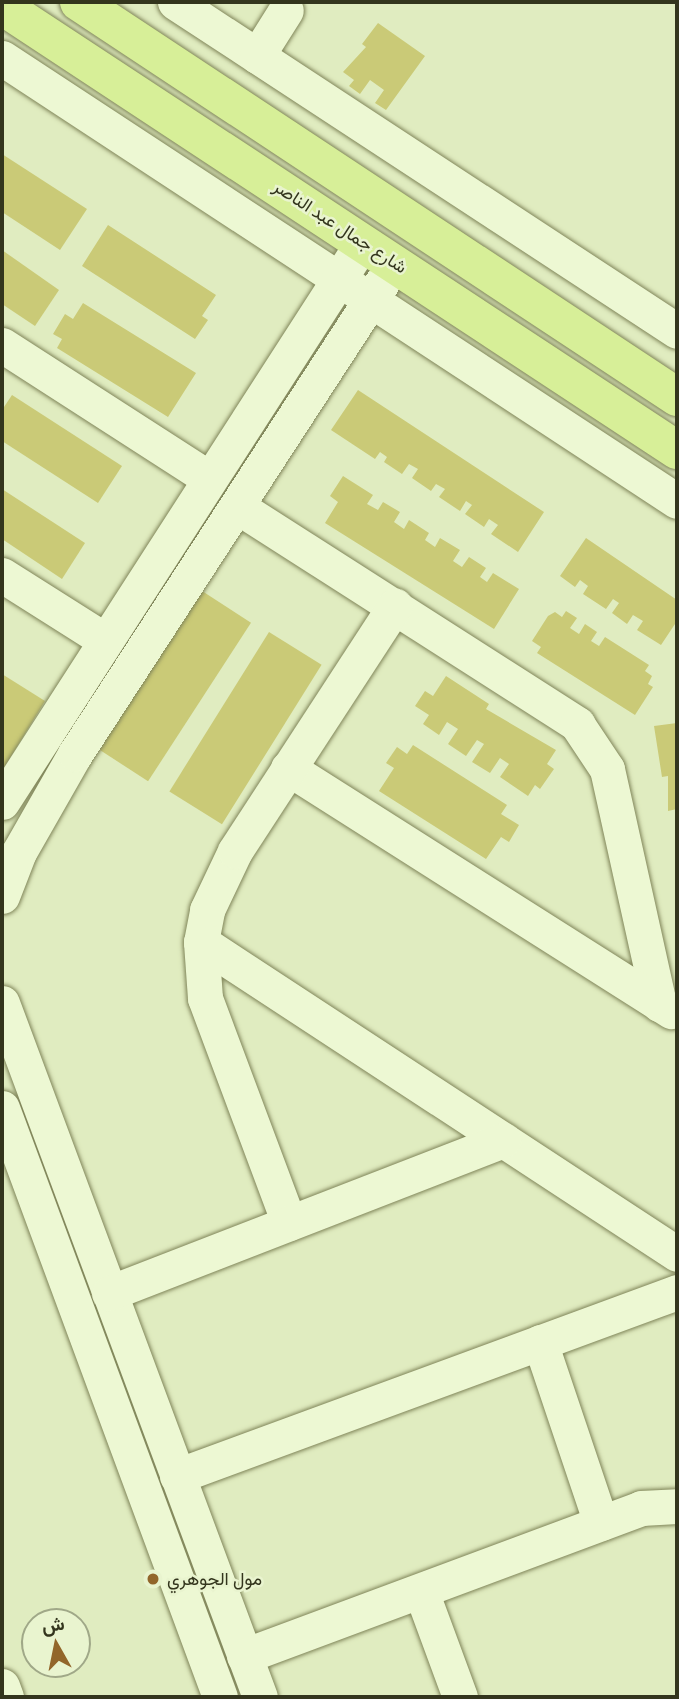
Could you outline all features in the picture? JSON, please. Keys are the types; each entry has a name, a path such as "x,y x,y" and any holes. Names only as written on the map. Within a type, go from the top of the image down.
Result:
{"main road":[{"path":"79,2 677,397"},
{"name":"شارع جمال عبد الناصر","path":"2,6 677,450"}],"street":[{"path":"175,2 677,331"},
{"path":"257,56 288,12"},
{"path":"2,58 677,501"},
{"path":"2,802 363,242"},
{"path":"2,895 19,852 75,754 395,262"},
{"path":"2,345 210,479"},
{"path":"237,507 555,708 594,745 614,795 668,1009"},
{"path":"2,575 105,640"},
{"path":"289,1223 205,999 201,942 218,879 395,606"},
{"path":"288,768 668,1009"},
{"path":"201,942 677,1254"},
{"path":"2,1003 260,1697"},
{"path":"2,1108 220,1697"},
{"path":"109,1293 503,1140"},
{"path":"177,1476 677,1292"},
{"path":"540,1342 601,1523"},
{"path":"244,1656 641,1508 677,1506"},
{"path":"421,1591 460,1697"},
{"path":"2,1686 6,1697"}],"building":[{"path":"378,23 425,56 386,110 375,103 384,90 370,80 360,94 349,86 354,80 343,72 366,47 362,44"},
{"path":"2,154 87,209 60,250 2,212"},
{"path":"108,225 216,295 202,316 208,320 195,339 82,266"},
{"path":"2,250 59,290 35,326 2,304"},
{"path":"83,303 196,373 168,417 57,348 62,339 53,334 65,314 73,319"},
{"path":"358,390 544,512 518,552 491,534 498,525 489,519 484,527 465,514 472,505 466,501 460,511 439,497 445,489 436,484 431,491 412,478 418,469 409,464 402,474 384,462 387,457 380,452 375,459 331,430"},
{"path":"12,395 122,466 98,503 2,441 2,410"},
{"path":"343,476 373,495 367,504 378,510 383,502 400,512 394,522 404,529 409,520 429,533 425,540 435,547 440,538 460,550 453,561 462,567 469,557 486,568 480,577 487,582 493,573 519,589 494,629 325,523 338,502 330,496"},
{"path":"2,489 85,543 62,579 2,539"},
{"path":"586,538 677,600 677,621 661,645 637,630 643,621 633,615 627,624 612,613 619,603 613,599 606,609 583,594 588,586 580,580 575,587 560,576"},
{"path":"199,589 251,623 148,781 96,748"},
{"path":"566,611 577,618 570,628 579,634 585,624 597,632 591,641 599,646 605,637 649,665 645,671 652,676 648,684 653,687 635,715 537,653 541,647 532,641 548,616 555,612 562,617"},
{"path":"269,632 322,665 222,824 169,791"},
{"path":"2,674 45,701 2,771"},
{"path":"446,676 489,704 486,709 556,750 547,764 554,769 540,789 535,785 528,796 500,777 509,764 500,758 490,773 472,762 484,744 477,740 466,756 448,744 458,729 447,722 439,735 423,724 429,715 415,706 425,691 433,696"},
{"path":"677,723 677,809 668,811 668,776 662,777 654,726"},
{"path":"413,745 507,805 501,814 519,825 509,842 501,837 486,859 379,791 394,768 386,763 397,747 407,754"}],"place":[{"name":"مول الجوهري","path":"153,1579"}]}
